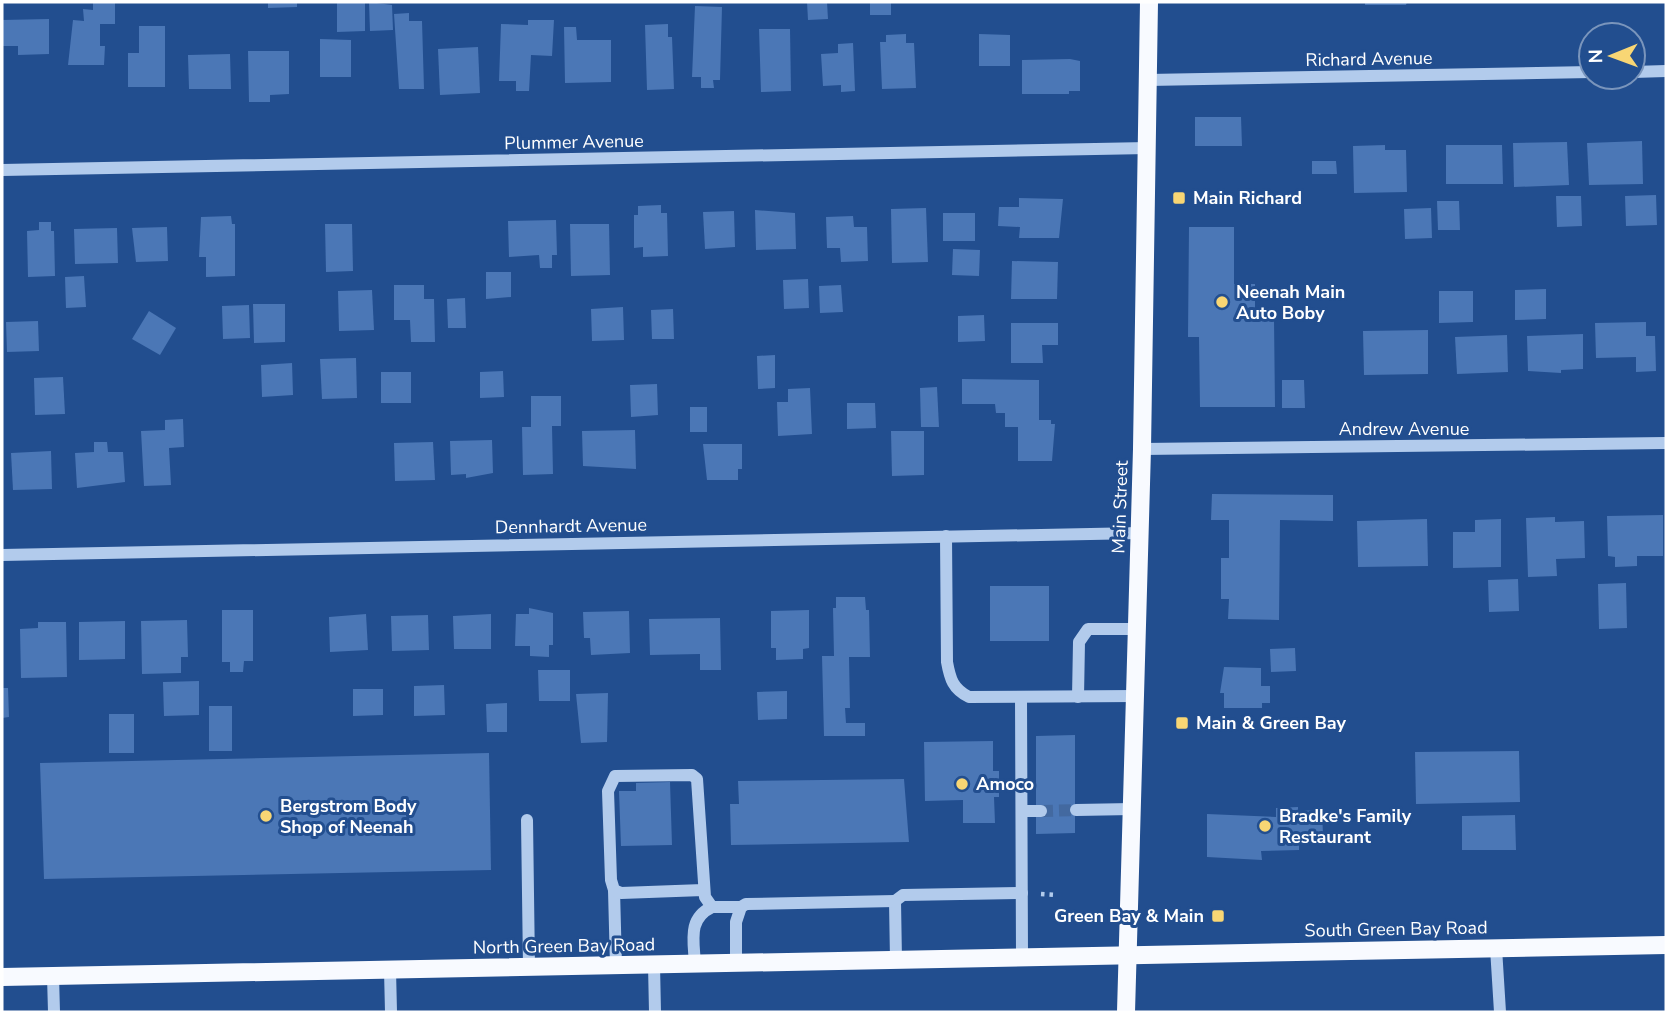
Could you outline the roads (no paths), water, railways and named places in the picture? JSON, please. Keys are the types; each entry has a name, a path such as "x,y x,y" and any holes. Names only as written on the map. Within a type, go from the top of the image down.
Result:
{"main road":[{"name":"Main Street","path":"1126,1012 1142,449 1149,2"},
{"name":"South Green Bay Road","path":"1127,954 1666,945"},
{"name":"North Green Bay Road","path":"2,977 695,965 1127,954"}],"street":[{"path":"1647,72 1666,71"},
{"name":"Richard Avenue","path":"1148,80 1577,72"},
{"name":"Plummer Avenue","path":"2,170 1148,148"},
{"name":"Andrew Avenue","path":"1142,449 1666,443"},
{"name":"Dennhardt Avenue","path":"2,555 1140,533"},
{"path":"946,536 947,662 951,681 958,692 969,697 1136,696"},
{"path":"1079,697 1079,642 1083,634 1088,629 1137,629"},
{"path":"1021,697 1023,957"},
{"path":"615,966 614,890 611,880 608,804 611,781 615,776 692,775 699,788 703,890 712,907"},
{"path":"1076,810 1132,809"},
{"path":"1022,811 1041,811"},
{"path":"527,820 529,967"},
{"path":"614,890 621,893 703,890"},
{"path":"695,965 693,925 703,911 712,907 895,901 902,895 1022,893"},
{"path":"895,901 896,960"},
{"path":"736,964 736,922 741,907"},
{"path":"1496,948 1500,1012"},
{"path":"654,965 655,1012"},
{"path":"390,970 391,1012"},
{"path":"53,976 54,1012"}],"tunnel":[{"path":"1041,811 1076,810"}],"place":[{"name":"Main Richard","path":"1179,198"},
{"name":"Neenah Main Auto Boby","path":"1222,302"},
{"name":"Main & Green Bay","path":"1182,723"},
{"name":"Amoco","path":"962,784"},
{"name":"Bergstrom Body Shop of Neenah","path":"266,816"},
{"name":"Bradke's Family Restaurant","path":"1265,826"},
{"name":"Green Bay & Main","path":"1218,916"}]}
